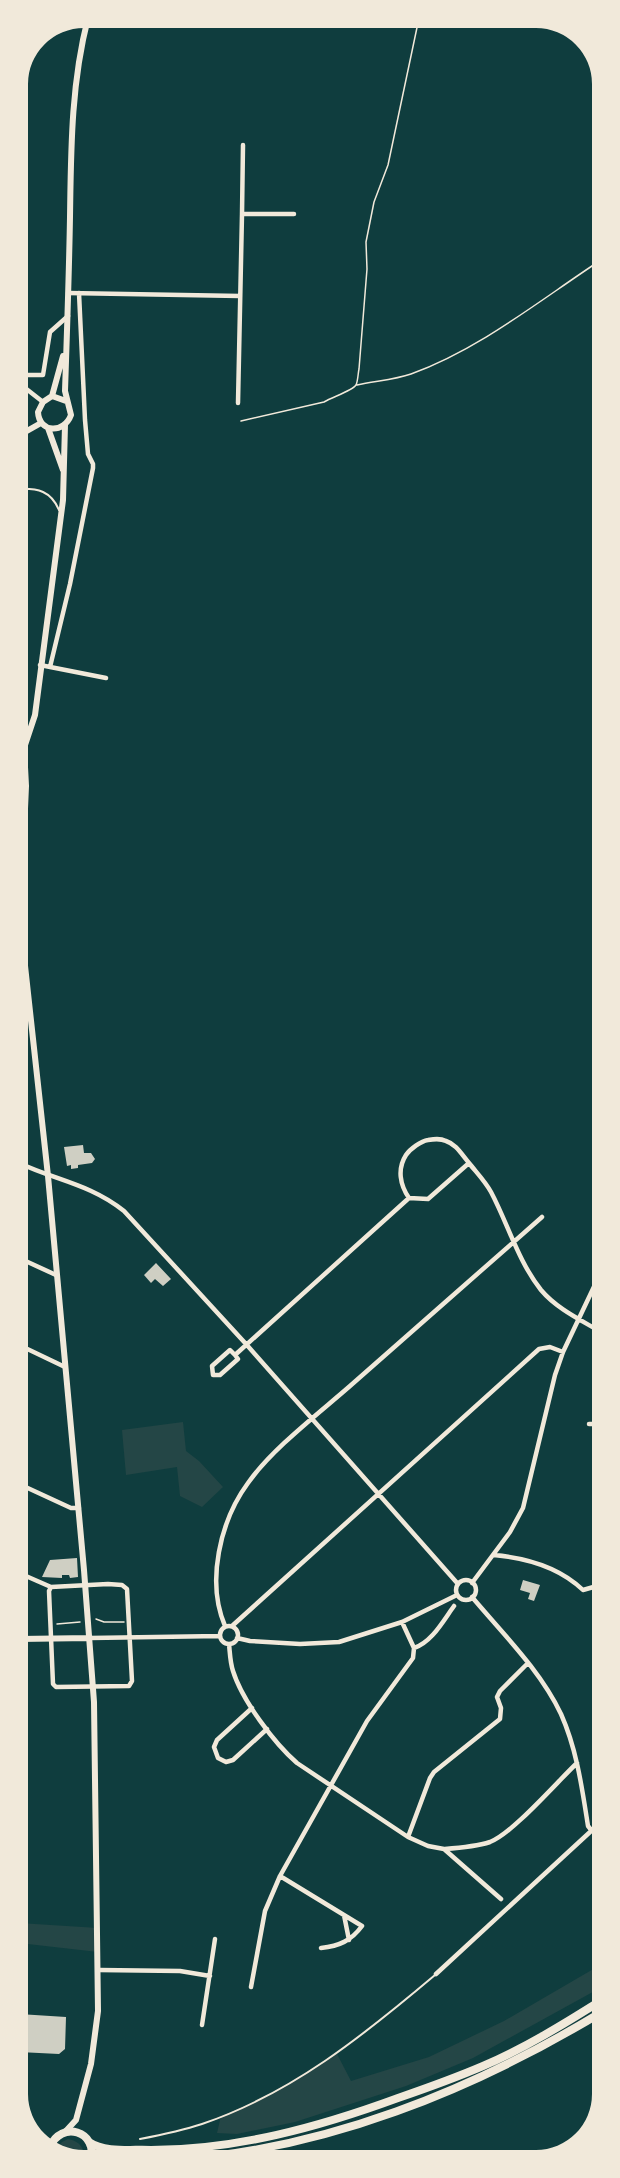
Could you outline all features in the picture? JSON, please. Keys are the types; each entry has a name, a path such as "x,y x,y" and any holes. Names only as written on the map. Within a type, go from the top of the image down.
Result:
{"highway":[{"path":"55,2140 64,2132 74,2132 96,2146 117,2149 188,2148 258,2139 317,2125 442,2083 487,2064 560,2027 591,2007"},
{"path":"258,2149 376,2118 458,2087 493,2071 591,2018"},
{"path":"86,2139 91,2149"}],"street":[{"path":"28,736 35,715 61,515 65,425 71,415 66,400 66,344 71,134 75,83 86,28"},
{"path":"238,403 243,146"},
{"path":"242,214 294,214"},
{"path":"68,293 240,296"},
{"path":"50,667 70,584 93,468 88,454 84,408 78,293"},
{"path":"28,375 43,375 50,332 68,316"},
{"path":"65,425 56,430 48,428 41,423 38,412 43,402 52,396 66,344"},
{"path":"28,390 43,402"},
{"path":"52,396 66,400"},
{"path":"70,408 84,408"},
{"path":"28,430 41,423"},
{"path":"48,428 64,472"},
{"path":"40,665 106,678"},
{"path":"28,993 48,1176 86,1585 93,1687 99,1970 96,2036 76,2120 64,2132"},
{"path":"409,1198 401,1182 401,1168 406,1154 423,1140 436,1138 456,1146 491,1191 530,1274 542,1291 556,1304 591,1326"},
{"path":"235,1355 409,1198 428,1199 469,1163"},
{"path":"28,1166 48,1176 74,1183 111,1200 124,1211 246,1344 458,1584"},
{"path":"225,1626 217,1598 216,1581 225,1530 248,1483 263,1465 312,1420 542,1217"},
{"path":"28,1262 56,1275"},
{"path":"472,1582 510,1532 523,1508 546,1409 563,1352 591,1294"},
{"path":"229,1644 223,1642 220,1636 225,1626 232,1626 538,1349 550,1347 563,1352"},
{"path":"28,1350 65,1366"},
{"path":"230,1350 235,1355 238,1359 220,1375 213,1375 212,1366 230,1350"},
{"path":"28,1488 72,1508 79,1508"},
{"path":"494,1555 534,1562 557,1571 584,1590 591,1588"},
{"path":"28,1577 51,1587 122,1585 127,1588 132,1681 129,1686 56,1687 53,1684 49,1591 51,1587"},
{"path":"464,1581 472,1582 475,1590 472,1597 465,1600 457,1595 458,1584 464,1581"},
{"path":"229,1644 237,1638 300,1644 339,1642 402,1622 457,1595"},
{"path":"472,1597 528,1663 561,1713 578,1762 588,1826 591,1830"},
{"path":"414,1648 421,1646 430,1638 454,1606"},
{"path":"251,1987 258,1939 265,1911 280,1876 367,1721 413,1658 414,1648 402,1622"},
{"path":"232,1626 237,1631 237,1638"},
{"path":"28,1639 220,1636"},
{"path":"229,1644 233,1672 252,1708 286,1753 297,1763 408,1837 428,1846 444,1849 472,1847 492,1841 508,1831 578,1762"},
{"path":"408,1837 434,1772 500,1719 501,1708 497,1697 500,1691 528,1663"},
{"path":"252,1708 217,1740 214,1747 218,1758 226,1762 233,1760 267,1729"},
{"path":"436,1974 591,1832"},
{"path":"444,1849 501,1899"},
{"path":"280,1876 362,1926 349,1940 338,1946 321,1948"},
{"path":"344,1915 349,1940"},
{"path":"202,2025 215,1939"},
{"path":"99,1970 180,1971 210,1976"},
{"path":"76,2120 86,2139"}],"lane":[{"path":"28,488 47,493 53,498 61,515"},
{"path":"140,2139 205,2123 267,2097 337,2054 436,1974"}],"path":[{"path":"356,385 367,269 366,242 374,202 388,165 417,29"},
{"path":"241,421 324,402 356,385 408,375 445,360 488,335 591,267"},
{"path":"51,1624 88,1619 104,1622 129,1619"}],"shaded area":[{"path":"183,1422 186,1451 199,1461 223,1487 202,1507 180,1496 177,1467 126,1475 122,1430"},
{"path":"28,1924 98,1928 98,1952 28,1944"},
{"path":"591,1970 591,1993 473,2058 406,2086 295,2122 237,2134 217,2133 221,2116 267,2097 337,2054 351,2081 429,2057 504,2021"},
{"path":"68,2139 75,2141 82,2149 63,2145 62,2142"}],"building":[{"path":"83,1145 84,1153 91,1153 95,1159 92,1163 78,1165 78,1168 71,1169 71,1165 67,1166 64,1147"},
{"path":"156,1263 171,1279 163,1286 155,1279 151,1283 144,1275"},
{"path":"77,1558 78,1577 70,1578 69,1575 62,1575 62,1578 42,1577 50,1560"},
{"path":"523,1580 540,1585 534,1601 528,1599 530,1593 520,1590"},
{"path":"28,2015 66,2017 65,2049 59,2054 28,2052"}]}
